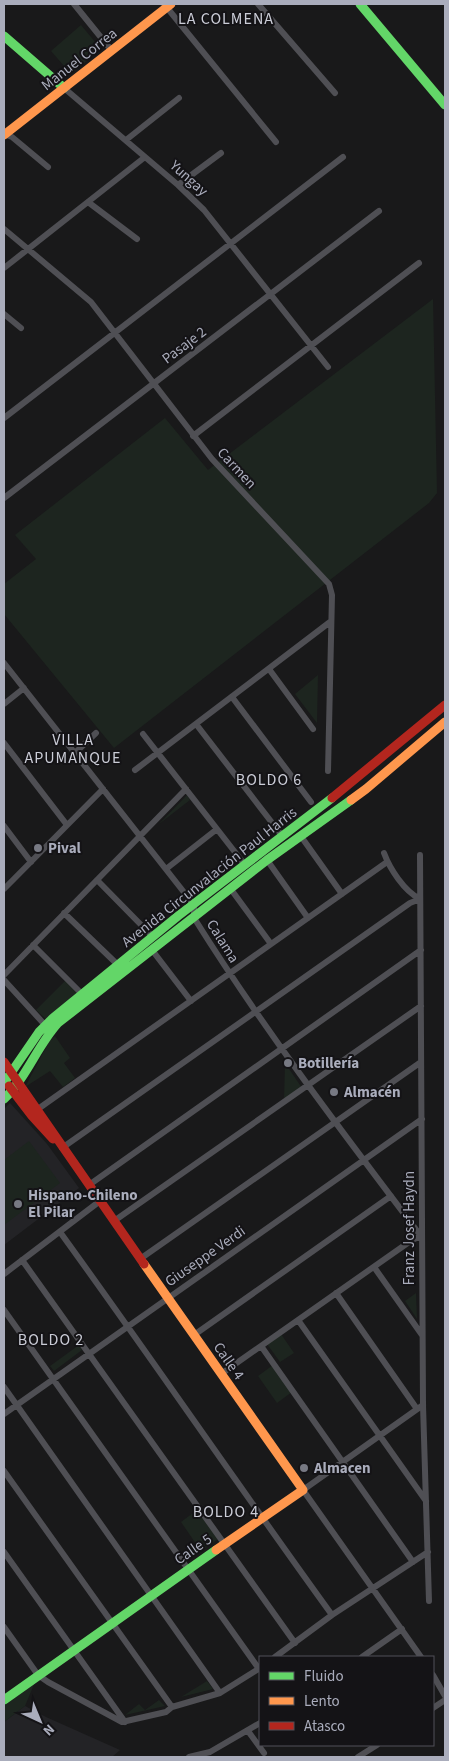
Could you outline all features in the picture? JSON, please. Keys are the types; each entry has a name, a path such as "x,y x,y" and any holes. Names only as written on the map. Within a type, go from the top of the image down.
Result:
{"street":[{"path":"74,4 112,51"},
{"path":"258,4 335,93"},
{"path":"360,4 445,105"},
{"path":"167,5 276,142"},
{"name":"Manuel Correa","path":"4,135 112,51 167,5"},
{"name":"Yungay","path":"4,36 178,185 204,210 328,367"},
{"path":"126,140 179,98"},
{"path":"4,135 12,137 48,167"},
{"path":"178,185 221,152"},
{"path":"4,268 145,157"},
{"path":"4,418 343,157"},
{"path":"88,202 137,239"},
{"name":"Pasaje 2","path":"4,498 379,211"},
{"name":"Carmen","path":"4,229 91,302 192,436 329,584 332,595 328,771"},
{"path":"192,436 419,263"},
{"path":"4,314 21,328"},
{"path":"135,770 330,622"},
{"name":"Calama","path":"4,662 194,904 194,916 254,1011 421,1236"},
{"path":"269,669 313,729"},
{"path":"4,704 24,688"},
{"path":"232,697 311,802"},
{"name":"Avenida Circunvalación Paul Harris","path":"4,1081 12,1073 45,1025 194,904 358,778 445,704"},
{"name":"Avenida Circunvalación Paul Harris","path":"4,1099 18,1082 51,1030 230,888 300,835 333,814 366,789 445,722"},
{"path":"196,724 283,837"},
{"path":"75,753 96,733"},
{"path":"143,734 245,865"},
{"path":"4,743 67,825"},
{"path":"4,889 103,789"},
{"path":"4,975 186,789"},
{"path":"4,826 31,862"},
{"path":"166,869 217,829"},
{"path":"300,835 342,894"},
{"path":"384,853 387,862 409,891 420,899"},
{"name":"Franz Josef Haydn","path":"420,855 423,1405 429,1601"},
{"path":"267,860 308,918"},
{"path":"38,1109 387,862"},
{"path":"97,880 153,937"},
{"path":"230,888 271,944"},
{"path":"62,1148 254,1011 410,903 420,899"},
{"path":"64,913 118,965"},
{"path":"33,945 82,994"},
{"path":"152,950 191,1001"},
{"path":"89,1185 421,950"},
{"path":"4,980 45,1025"},
{"path":"114,1221 421,1006"},
{"name":"Calle 4","path":"4,1062 38,1109 62,1148 420,1656"},
{"path":"140,1259 421,1062"},
{"name":"Calle 4","path":"4,1081 62,1148"},
{"name":"Giuseppe Verdi","path":"4,1414 422,1119"},
{"path":"194,1335 391,1196"},
{"path":"4,1274 100,1201"},
{"path":"60,1232 332,1615"},
{"path":"221,1374 374,1266 421,1236"},
{"path":"22,1260 295,1643"},
{"path":"374,1266 423,1336"},
{"path":"336,1293 417,1409"},
{"path":"4,1310 259,1667"},
{"path":"298,1320 426,1501"},
{"path":"261,1346 413,1562"},
{"path":"4,1387 220,1694"},
{"name":"Calle 5","path":"4,1700 423,1405"},
{"path":"4,1471 172,1707"},
{"path":"4,1552 126,1722"},
{"path":"276,1656 332,1615 428,1552"},
{"path":"4,1627 38,1676 118,1721 126,1722 166,1712 172,1707 176,1708 220,1694 259,1669"},
{"path":"365,1656 402,1629"},
{"path":"434,1677 445,1698 434,1707"},
{"path":"189,1757 212,1755 259,1725"},
{"path":"248,1732 264,1753"},
{"path":"358,1757 375,1746"}],"shaded area":[{"path":"81,25 101,49 71,74 51,51"},
{"path":"433,299 437,493 429,503 114,748 4,614 4,584 36,559 15,535 165,418 208,470"},
{"path":"318,675 317,723 295,694"},
{"path":"187,795 190,800 159,824"},
{"path":"66,980 78,993 46,1019 36,1010"},
{"path":"55,1036 70,1058 64,1063 75,1078 63,1087 50,1071 25,1087 50,1040"},
{"path":"285,1063 302,1088 284,1100"},
{"name":"Hispano-Chileno El Pilar","path":"10,1103 47,1144 79,1188 4,1245 4,1109"},
{"name":"Hispano-Chileno El Pilar","path":"29,1141 60,1183 4,1225 4,1160"},
{"path":"416,1293 417,1319 405,1301"},
{"path":"281,1334 294,1353 280,1362 267,1344"},
{"path":"79,1345 82,1350 54,1371 50,1366"},
{"path":"273,1365 292,1392 277,1403 258,1376"},
{"path":"197,1510 218,1539 201,1551 181,1522"},
{"path":"207,1681 213,1689 181,1697"},
{"path":"35,1682 25,1706 4,1722 4,1703"},
{"path":"159,1700 165,1706 125,1715 139,1704 145,1710"},
{"path":"25,1706 120,1750 112,1757 4,1757 4,1722"}],"traffic: fast":[{"path":"360,4 445,105"},
{"path":"4,36 64,88"},
{"path":"4,1083 39,1032 53,1018 178,916 332,798"},
{"path":"4,1099 19,1081 44,1041 58,1023 267,860 351,800"},
{"path":"4,1700 216,1550"}],"traffic: slow":[{"path":"4,135 171,4"},
{"path":"351,800 445,722"},
{"path":"144,1264 303,1490 216,1550"}],"traffic: jam":[{"path":"332,798 445,705"},
{"path":"4,1062 144,1264"},
{"path":"9,1086 53,1139"}],"place":[{"name":"Pival","path":"38,848"},
{"name":"Botillería","path":"288,1063"},
{"name":"Almacén","path":"334,1092"},
{"name":"Hispano-Chileno El Pilar","path":"18,1204"},
{"name":"Almacen","path":"304,1468"}],"district":[{"name":"LA COLMENA","path":"226,18"},
{"name":"VILLA APUMANQUE","path":"73,748"},
{"name":"BOLDO 6","path":"269,779"},
{"name":"BOLDO 2","path":"51,1339"},
{"name":"BOLDO 4","path":"226,1511"}]}
